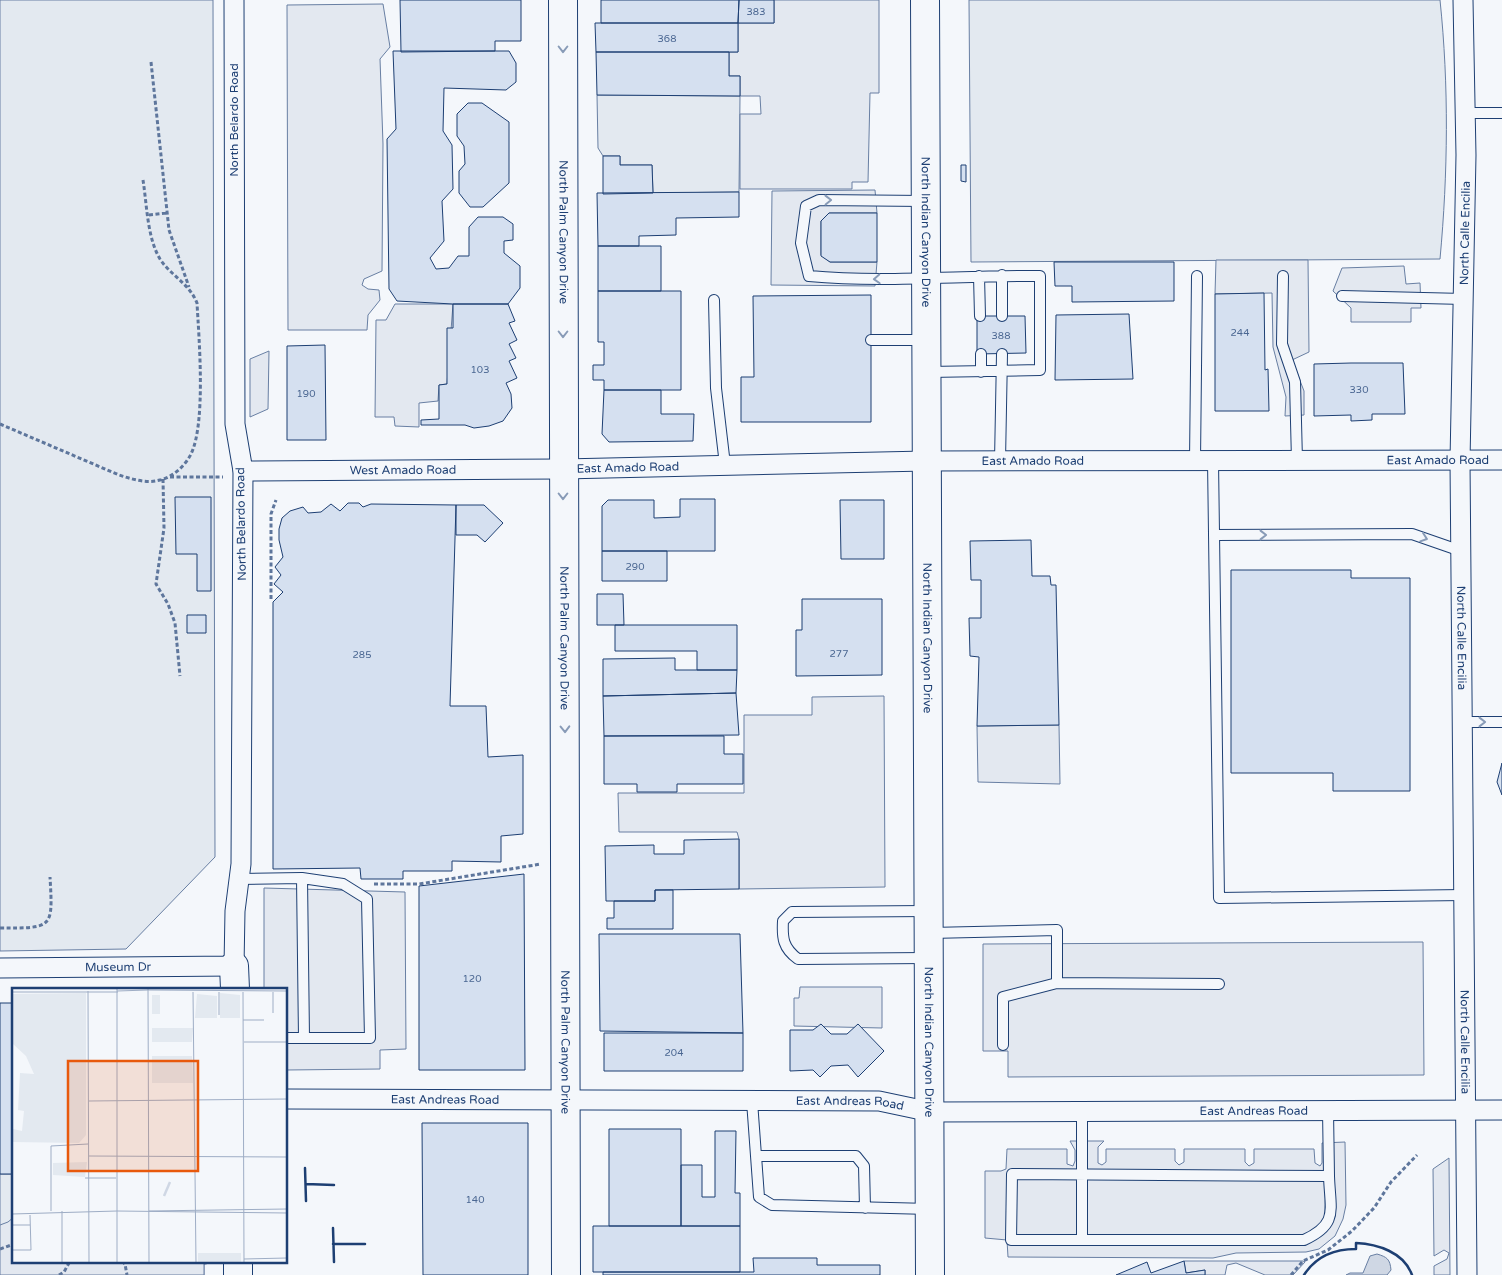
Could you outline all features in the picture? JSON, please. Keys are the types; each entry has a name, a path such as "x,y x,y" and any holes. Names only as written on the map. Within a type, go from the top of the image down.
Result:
{"main road":[{"name":"North Palm Canyon Drive","path":"563,0 566,1275"},
{"name":"North Indian Canyon Drive","path":"925,0 931,1112 930,1275"},
{"path":"238,1262 238,1275"}],"street":[{"name":"North Belardo Road","path":"234,0 235,424 243,474 241,843 235,911 235,977"},
{"name":"North Calle Encilia","path":"1463,0 1465,113 1464,299 1460,461 1467,1275"},
{"name":"East Amado Road","path":"563,469 926,461 1502,460"},
{"name":"West Amado Road","path":"243,474 563,469"},
{"name":"Museum Dr","path":"0,968 235,977"},
{"name":"East Andreas Road","path":"288,1099 879,1101 931,1112 1502,1110"}],"lane":[{"path":"1465,113 1502,113"},
{"path":"925,201 819,200 806,206 802,242 809,276 854,280 926,276 1040,276 1040,370 926,372"},
{"path":"1002,275 1002,316"},
{"path":"979,276 980,316"},
{"path":"1197,276 1204,461 1214,535 1219,898 1464,895"},
{"path":"1283,276 1282,344 1295,382 1297,461"},
{"path":"1342,296 1464,299"},
{"path":"714,300 716,388 725,465"},
{"path":"871,340 926,340"},
{"path":"981,354 981,372"},
{"path":"1000,461 1002,354"},
{"path":"1214,535 1412,534 1461,551"},
{"path":"1463,722 1502,722"},
{"path":"238,879 302,878 343,884 367,899 370,1038 288,1038"},
{"path":"302,878 304,1038"},
{"path":"930,934 792,912 783,921 782,938 788,952 798,959 930,934 1058,930 1057,984"},
{"path":"1003,1045 1003,997 1057,984 1219,984"},
{"path":"752,1101 760,1197 772,1206 931,1209"},
{"path":"1328,1110 1330,1217 1322,1232 1304,1240 1010,1240 1012,1174 1329,1176"},
{"path":"1082,1111 1082,1239"},
{"path":"756,1156 856,1156 864,1166 865,1208"}],"path":[{"path":"151,62 169,230 190,289 198,303 198,426 190,456 181,468 169,477"},
{"path":"143,180 152,240 160,259 190,289"},
{"path":"149,215 167,213"},
{"path":"0,424 118,476 150,481 169,477 243,474"},
{"path":"163,479 164,528 156,584 168,604 175,623 180,676"},
{"path":"271,599 272,514 276,500"},
{"path":"343,884 420,884 539,864 566,855"},
{"path":"0,928 24,928 41,925 48,921 52,913 50,877"},
{"path":"1291,1275 1303,1261 1328,1250 1352,1231 1374,1208 1391,1182 1417,1156"},
{"path":"0,1249 12,1245"},
{"path":"59,1275 64,1272 69,1262"},
{"path":"123,1262 127,1275"}],"shaded area":[{"path":"0,0 213,0 215,857 126,949 0,951"},
{"path":"774,0 879,0 879,93 870,93 868,182 852,182 852,189 740,189 740,114 761,114 760,96 740,96 740,76 729,76 729,52 738,52 738,23 774,23"},
{"path":"969,0 1440,0 1445,65 1446,162 1440,259 971,262"},
{"path":"383,4 390,47 380,59 383,144 382,271 364,279 362,285 368,289 379,290 380,300 368,315 367,330 288,330 287,5"},
{"path":"597,95 740,96 739,192 653,193 652,165 620,165 620,156 603,156 598,148"},
{"path":"875,190 877,213 829,213 821,221 821,255 830,262 877,262 875,286 771,285 772,191"},
{"path":"1216,260 1308,260 1309,352 1292,360 1304,391 1304,415 1285,416 1286,397 1273,347 1272,293 1215,294"},
{"path":"1404,266 1406,284 1420,283 1421,308 1411,308 1411,322 1351,322 1351,308 1333,291 1342,268"},
{"path":"395,304 453,304 447,384 439,385 438,401 419,403 419,427 395,426 394,417 375,417 376,320 386,320"},
{"path":"269,351 268,409 250,417 250,359"},
{"path":"884,696 885,887 739,889 739,839 737,832 619,832 618,793 744,793 744,715 812,715 812,697"},
{"path":"1059,725 1060,784 978,782 977,726"},
{"path":"264,888 405,892 406,1049 380,1050 380,1069 288,1070 288,988 264,988"},
{"path":"1423,942 1424,1075 1008,1077 1008,1051 983,1051 983,944"},
{"path":"800,987 882,987 882,1028 794,1026 794,998 799,998"},
{"path":"1070,1141 1104,1141 1098,1147 1098,1163 1102,1165 1106,1162 1106,1149 1175,1149 1175,1161 1179,1165 1184,1162 1184,1149 1245,1149 1245,1162 1249,1166 1254,1163 1254,1149 1314,1149 1315,1163 1320,1166 1322,1163 1322,1143 1345,1142 1346,1205 1343,1219 1335,1236 1319,1249 1306,1252 1236,1253 1213,1258 1008,1257 1007,1240 985,1238 985,1171 1001,1171 1006,1169 1007,1149 1067,1149 1067,1164 1073,1166 1075,1150"},
{"path":"1449,1158 1450,1275 1434,1275 1434,1266 1447,1259 1449,1253 1444,1250 1434,1256 1433,1169"},
{"path":"0,1174 12,1174 12,1262 211,1262 204,1264 204,1275 0,1275"},
{"path":"12,1219 12,1262 211,1263 204,1264 204,1275 0,1275 0,1225"},
{"path":"1377,1254 1386,1257 1390,1263 1391,1270 1387,1275 1346,1275 1350,1273 1363,1273 1370,1256"},
{"path":"1184,1261 1305,1262 1293,1275 1265,1275 1236,1263 1227,1265 1225,1275 1205,1275 1205,1270 1186,1273"}],"building":[{"path":"400,0 521,0 521,41 495,41 495,51 401,52"},
{"path":"601,0 739,0 738,23 601,23"},
{"path":"739,0 774,0 774,23 738,23"},
{"path":"595,23 738,23 738,52 596,52"},
{"path":"393,51 509,51 516,63 516,82 506,90 444,88 443,131 452,145 453,189 442,201 444,241 430,258 436,269 449,268 458,256 469,256 469,227 478,217 503,217 513,224 513,240 504,241 504,253 520,266 520,288 508,304 397,301 389,289 387,139 396,129"},
{"path":"596,52 729,52 729,76 740,76 740,96 597,95"},
{"path":"468,103 482,103 509,122 509,183 483,207 470,207 459,193 459,171 465,164 464,146 457,136 457,114"},
{"path":"603,156 620,156 620,165 652,165 653,193 603,194"},
{"path":"961,165 966,165 966,182 961,181"},
{"path":"739,192 739,217 676,218 676,235 639,236 639,246 598,246 597,193"},
{"path":"829,213 877,213 877,262 830,262 821,256 821,221"},
{"path":"598,246 661,246 661,291 598,291"},
{"path":"1054,262 1174,262 1174,301 1072,302 1072,286 1055,286"},
{"path":"598,291 681,291 681,390 604,390 604,380 593,380 593,365 604,365 604,342 598,342"},
{"path":"1264,293 1265,370 1268,369 1269,411 1215,411 1215,294"},
{"path":"871,295 871,422 741,422 741,377 754,377 753,296"},
{"path":"453,304 508,304 515,321 509,323 517,340 509,344 516,358 509,361 517,378 506,383 511,394 512,408 503,421 489,426 474,428 465,425 421,425 421,420 439,419 439,385 447,384 447,328 453,328"},
{"path":"1129,314 1133,379 1055,380 1056,315"},
{"path":"1025,316 1026,353 977,354 977,317"},
{"path":"325,345 326,440 287,440 287,346"},
{"path":"1403,363 1405,414 1372,414 1372,420 1351,421 1351,415 1314,416 1314,364"},
{"path":"604,390 661,390 661,414 694,414 693,441 609,442 602,434"},
{"path":"175,497 211,497 211,591 197,591 197,554 176,554"},
{"path":"680,499 715,499 715,551 602,551 602,506 608,500 654,500 654,518 680,517"},
{"path":"840,500 884,500 884,559 841,559"},
{"path":"348,503 359,503 363,507 371,504 456,505 450,706 486,706 488,757 523,755 523,834 501,836 501,862 452,861 452,871 403,871 403,879 361,879 360,868 273,869 273,602 283,592 274,584 281,575 275,567 283,557 279,540 279,529 282,518 290,511 303,507 308,513 321,512 331,504 340,511"},
{"path":"456,505 484,505 503,523 485,542 477,535 456,535"},
{"path":"1031,540 1032,576 1050,576 1051,585 1056,585 1059,725 977,726 979,657 970,656 969,618 981,618 981,580 971,580 970,541"},
{"path":"602,551 667,551 667,581 602,581"},
{"path":"1231,570 1351,570 1351,578 1410,578 1410,791 1333,791 1333,773 1231,773"},
{"path":"597,594 623,594 624,625 597,625"},
{"path":"802,599 882,599 882,675 796,676 796,630 802,630"},
{"path":"187,615 206,615 206,633 187,633"},
{"path":"615,625 737,625 737,670 697,670 697,651 615,651"},
{"path":"675,658 675,670 737,670 736,693 603,696 603,659"},
{"path":"736,693 739,735 604,736 603,696"},
{"path":"604,736 724,736 724,754 743,754 743,784 677,784 677,792 637,792 637,784 604,784"},
{"path":"1502,763 1502,795 1497,782"},
{"path":"739,839 739,889 655,890 655,901 606,901 605,846 654,845 654,854 684,854 684,840"},
{"path":"524,874 525,1070 419,1070 419,886"},
{"path":"655,890 673,890 673,929 607,929 607,918 614,918 614,901 655,901"},
{"path":"599,934 740,934 743,1033 600,1031"},
{"path":"0,1003 12,1003 12,1174 0,1174"},
{"path":"821,1024 831,1034 847,1034 858,1024 884,1051 858,1077 848,1065 831,1066 820,1077 813,1070 790,1071 790,1030 813,1030"},
{"path":"604,1033 743,1033 743,1071 604,1071"},
{"path":"422,1123 528,1123 528,1275 423,1275"},
{"path":"609,1129 681,1129 681,1226 609,1226"},
{"path":"715,1131 736,1131 735,1193 740,1193 740,1226 681,1226 681,1165 702,1165 702,1197 715,1197"},
{"path":"593,1226 740,1226 740,1272 593,1272"},
{"path":"753,1258 817,1258 817,1265 880,1265 880,1275 603,1275 603,1272 754,1272"},
{"path":"1184,1261 1186,1273 1205,1270 1205,1275 1116,1275 1147,1262 1151,1273"}],"wall":[{"path":"305,1168 306,1201"},
{"path":"306,1184 334,1185"},
{"path":"333,1228 334,1262"},
{"path":"1304,1275 1320,1258 1340,1250 1356,1249 1356,1243 1372,1245 1389,1251 1403,1260 1412,1275"},
{"path":"333,1244 365,1244"}]}
